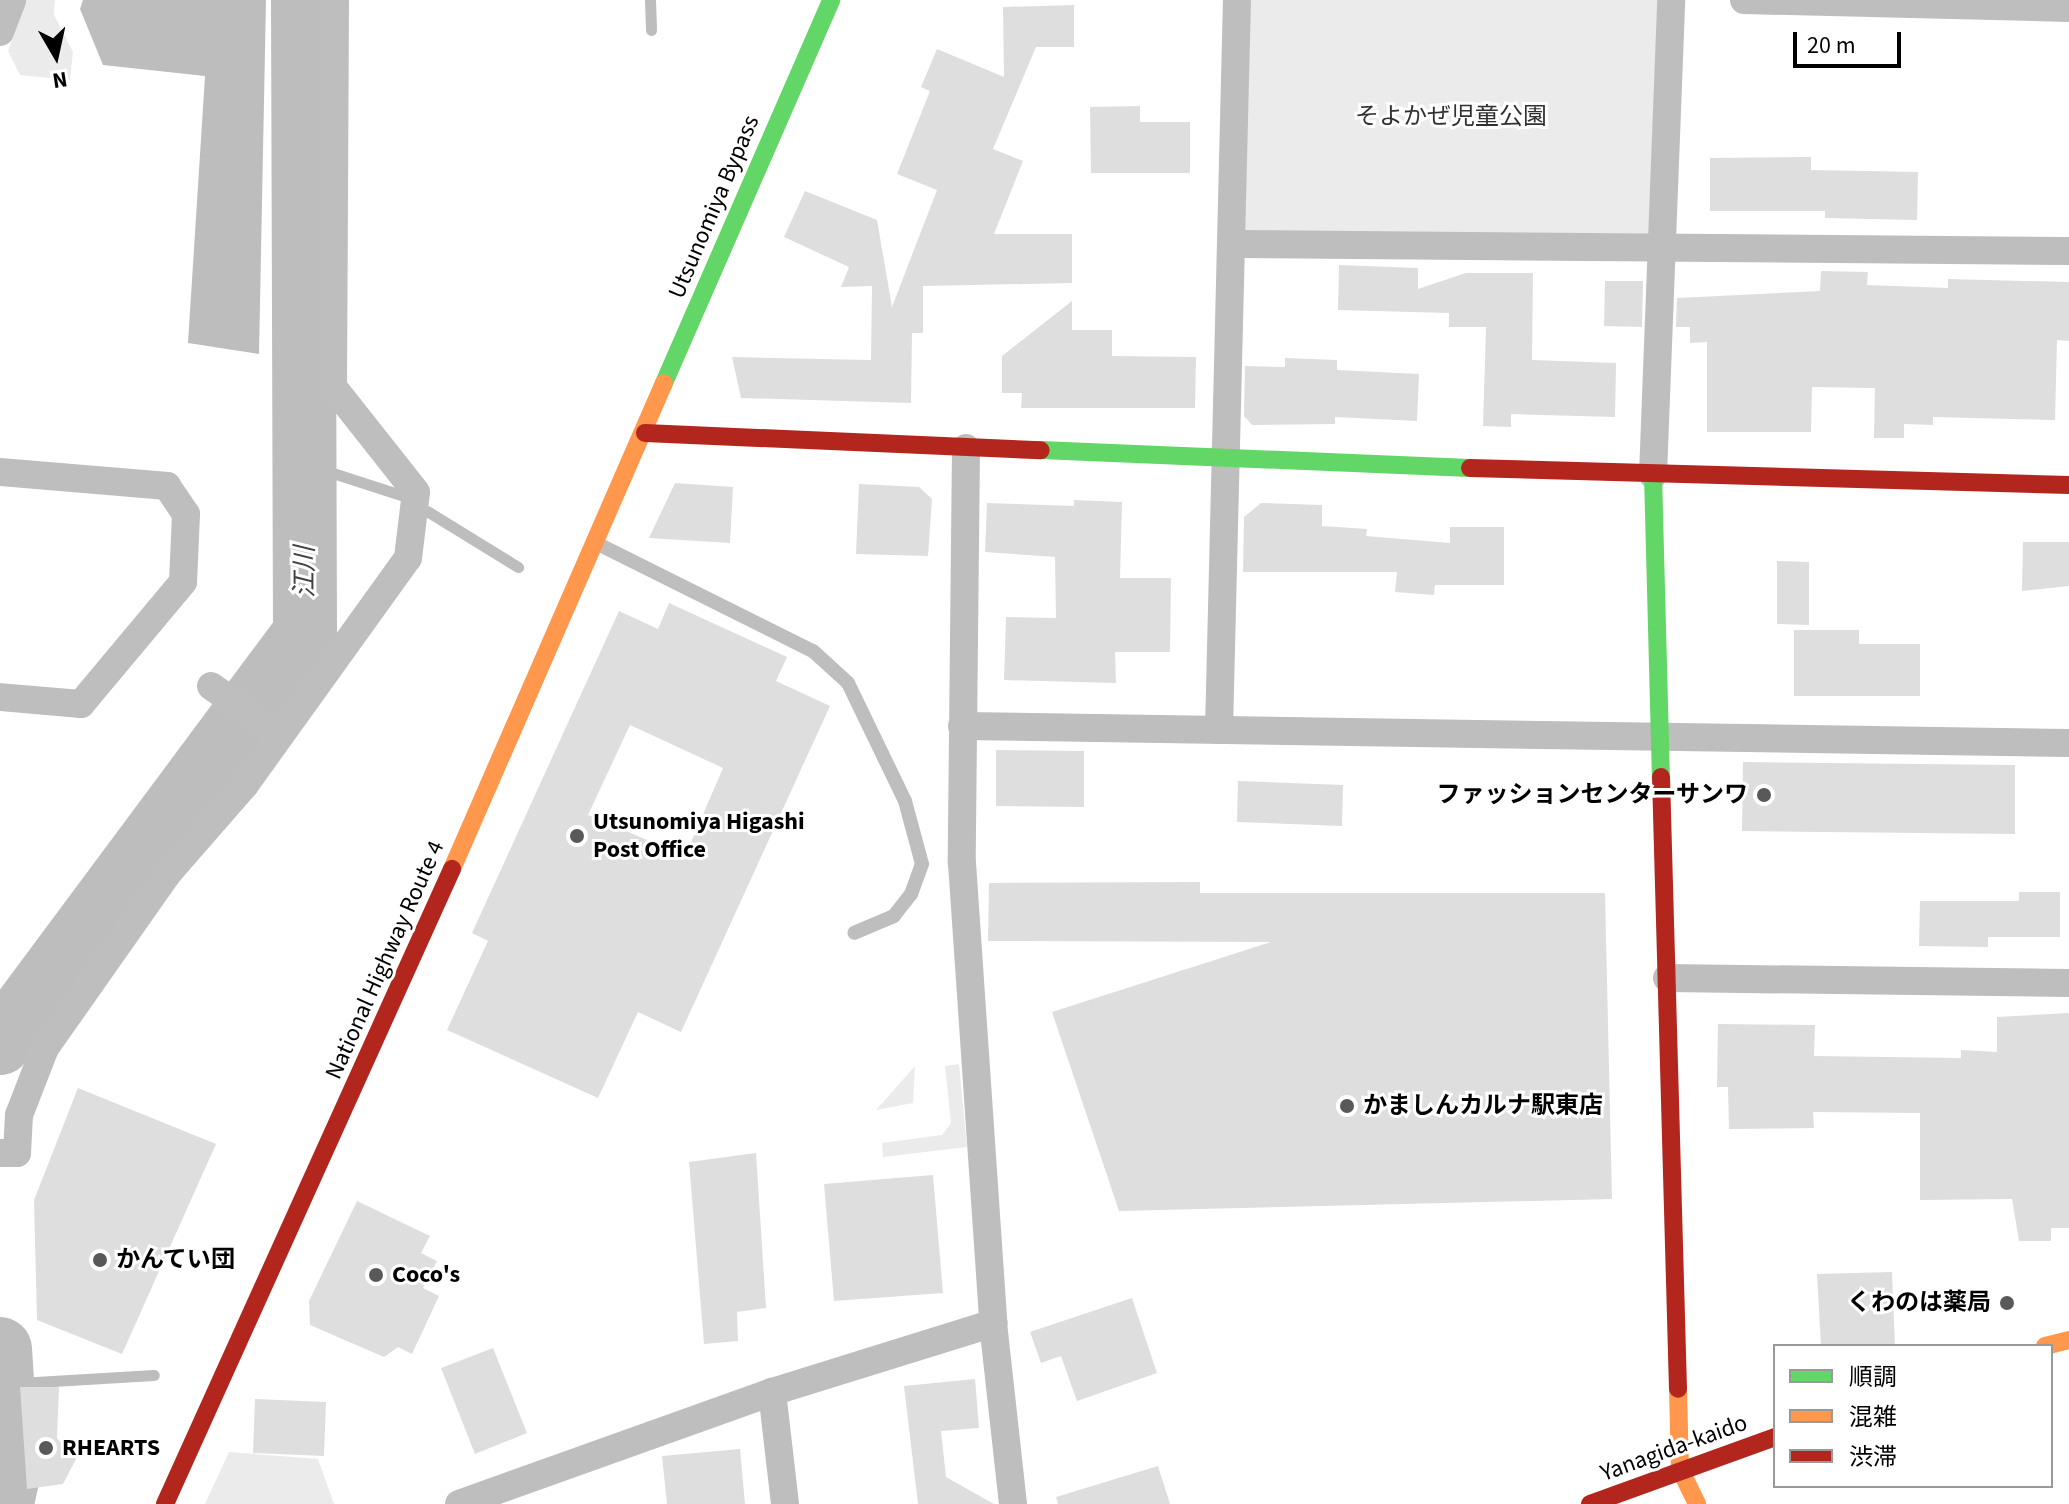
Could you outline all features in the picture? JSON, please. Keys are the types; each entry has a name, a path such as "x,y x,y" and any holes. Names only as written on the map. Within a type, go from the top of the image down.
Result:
{"main road":[{"name":"Utsunomiya Bypass","path":"645,433 831,0"},
{"path":"645,433 1653,475 2069,485"},
{"name":"National Highway Route 4","path":"165,1504 645,433"},
{"path":"1653,475 1680,1469 1671,1492"},
{"name":"Yanagida-kaido","path":"1590,1504 1773,1438"},
{"path":"1680,1469 1697,1504"}],"street":[{"path":"0,32 12,0"},
{"path":"0,1153 17,1153 19,1115 45,1048 168,873 408,558 416,492 333,387 335,0"},
{"path":"1219,730 1237,0"},
{"path":"1653,475 1667,246 1671,0"},
{"path":"1744,0 2069,8"},
{"path":"1231,244 2069,251"},
{"path":"966,448 962,863 993,1323 1013,1504"},
{"path":"0,472 167,486 186,514 183,582 81,704 0,697"},
{"path":"218,691 275,731"},
{"path":"962,726 1662,741 2069,743"},
{"path":"1667,978 2069,983"},
{"path":"459,1504 772,1392 993,1323"},
{"path":"772,1392 785,1504"}],"lane":[{"path":"596,543 813,651 848,683 905,801 922,864 911,894 894,916 854,933"}],"green space":[{"path":"26,0 55,0 54,15 73,52 70,80 20,75 8,51"},
{"name":"そよかぜ児童公園","path":"1246,0 1662,0 1658,234 1240,233"},
{"path":"959,1064 967,1147 883,1157 882,1143 942,1135 951,1123 945,1066"},
{"path":"915,1066 913,1103 876,1110 908,1074"},
{"path":"229,1452 318,1459 334,1504 205,1504"}],"shaded area":[{"path":"83,0 266,0 259,354 188,343 205,76 103,65 80,9"}],"building":[{"path":"1074,5 1074,47 1036,47 993,149 1023,161 994,234 1072,234 1072,283 923,286 923,333 912,333 911,403 741,398 732,357 871,360 872,286 841,287 849,267 784,237 805,191 877,220 892,307 937,190 897,174 930,91 921,87 937,49 1004,77 1003,7"},
{"path":"1140,106 1140,122 1190,122 1190,173 1091,173 1090,107"},
{"path":"1811,157 1811,170 1918,172 1917,220 1825,218 1825,211 1710,211 1710,158"},
{"path":"1339,265 1418,268 1418,289 1466,273 1533,273 1532,360 1616,363 1615,417 1511,414 1511,427 1483,426 1486,327 1449,327 1449,313 1338,310"},
{"path":"1821,271 1868,272 1867,285 1948,288 1948,279 2069,282 2069,341 2057,340 2055,420 1933,417 1933,425 1904,424 1904,438 1874,438 1875,388 1812,387 1811,432 1707,432 1707,342 1690,343 1690,327 1676,327 1677,298 1820,291"},
{"path":"1605,281 1643,281 1642,327 1604,326"},
{"path":"1072,301 1072,330 1112,330 1112,356 1196,357 1195,408 1021,408 1022,393 1002,393 1002,356"},
{"path":"1285,358 1337,360 1337,370 1419,374 1417,421 1335,417 1335,424 1252,425 1244,416 1245,366 1285,367"},
{"path":"675,483 733,487 730,543 649,538"},
{"path":"859,484 919,487 932,499 928,556 856,554"},
{"path":"1074,500 1122,502 1120,578 1171,578 1170,652 1115,652 1116,683 1004,680 1006,617 1056,618 1055,557 985,552 987,503 1074,506"},
{"path":"1261,503 1322,505 1322,526 1367,529 1366,536 1450,543 1450,527 1504,527 1504,585 1435,585 1434,595 1395,592 1397,572 1243,572 1244,517"},
{"path":"2023,542 2069,542 2069,586 2022,591"},
{"path":"1777,561 1809,562 1809,625 1777,624"},
{"name":"Utsunomiya Higashi Post Office","path":"669,603 787,657 776,681 830,706 681,1032 638,1012 598,1098 447,1030 488,941 472,933 619,611 658,629","holes":["630,725 723,768 685,856 588,815"]},
{"path":"1794,630 1859,630 1859,644 1920,644 1920,696 1794,696"},
{"path":"996,750 1084,751 1084,807 996,806"},
{"path":"1743,762 2015,765 2015,834 1742,831"},
{"path":"1238,781 1343,785 1342,826 1237,822"},
{"name":"かましんカルナ駅東店","path":"1200,882 1200,893 1605,893 1612,1199 1119,1211 1052,1012 1271,942 988,941 989,883"},
{"path":"2019,892 2060,892 2060,937 1988,937 1988,947 1919,946 1920,901 2019,901"},
{"path":"2069,1013 2069,1228 2051,1228 2051,1241 2019,1241 2012,1199 1920,1200 1920,1113 1813,1112 1814,1128 1729,1129 1728,1087 1717,1087 1718,1024 1815,1025 1814,1056 1961,1058 1961,1050 1997,1052 1997,1017"},
{"name":"かんてい団","path":"78,1088 216,1144 122,1354 37,1320 34,1200"},
{"path":"756,1153 766,1308 737,1312 738,1341 704,1344 689,1162"},
{"path":"933,1175 943,1293 834,1301 824,1184"},
{"name":"Coco's","path":"357,1201 430,1236 421,1253 437,1261 423,1288 439,1296 412,1354 398,1347 384,1357 310,1325 309,1301"},
{"path":"1892,1272 1895,1344 1821,1344 1817,1274"},
{"path":"1132,1298 1157,1373 1077,1401 1061,1356 1041,1363 1030,1332"},
{"path":"493,1348 527,1433 475,1454 441,1368"},
{"path":"975,1379 979,1428 941,1431 946,1477 994,1504 918,1504 904,1386"},
{"name":"RHEARTS","path":"20,1387 59,1387 57,1438 76,1459 63,1484 27,1489"},
{"path":"255,1399 326,1402 324,1456 253,1453"},
{"path":"740,1449 745,1504 667,1504 662,1456"},
{"path":"1158,1466 1170,1504 1058,1504 1056,1497"}],"waterway":[{"name":"江川","path":"0,1043 305,633 303,0"},
{"path":"650,0 651,30"},
{"path":"305,464 404,496"},
{"path":"427,511 518,567"},
{"name":"江川","path":"0,1349 8,1475 2,1504"},
{"path":"2,1384 154,1375"}],"traffic: fast":[{"path":"664,383 831,0"},
{"path":"1041,450 1470,468"},
{"path":"1653,475 1661,777"}],"traffic: slow":[{"path":"452,869 664,383"},
{"path":"2053,1344 2069,1340"},
{"path":"1678,1389 1680,1469 1697,1504"}],"traffic: jam":[{"path":"645,433 1041,450"},
{"path":"1470,468 2069,485"},
{"path":"1661,777 1678,1389"},
{"path":"165,1504 452,869"},
{"path":"1590,1504 1773,1438"}],"place":[{"name":"ファッションセンターサンワ","path":"1764,795"},
{"name":"Utsunomiya Higashi Post Office","path":"577,836"},
{"name":"かましんカルナ駅東店","path":"1347,1106"},
{"name":"かんてい団","path":"100,1260"},
{"name":"Coco's","path":"376,1275"},
{"name":"くわのは薬局","path":"2007,1303"},
{"name":"RHEARTS","path":"46,1448"}]}
